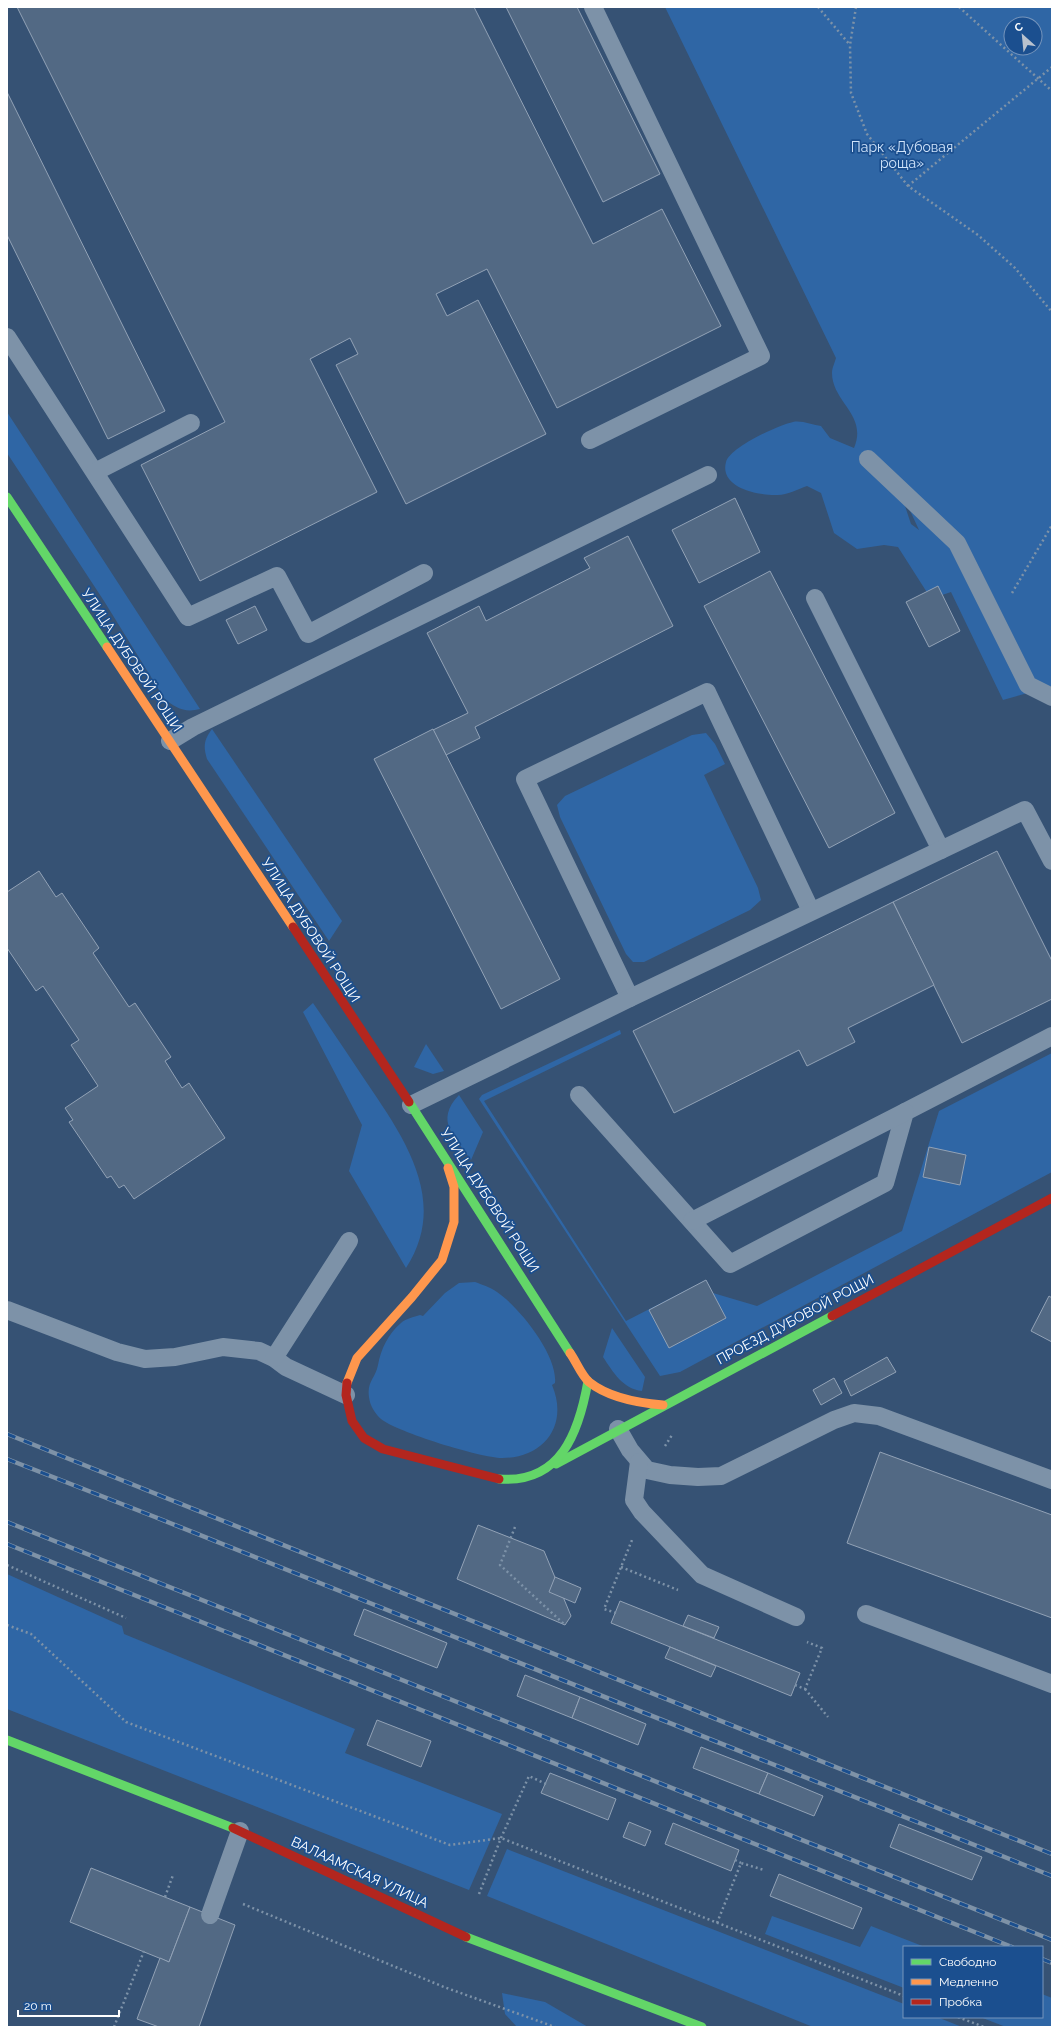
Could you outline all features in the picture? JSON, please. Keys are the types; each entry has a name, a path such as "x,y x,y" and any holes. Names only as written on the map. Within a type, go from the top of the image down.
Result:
{"street":[{"name":"УЛИЦА ДУБОВОЙ РОЩИ","path":"7,497 444,1154 588,1381"},
{"path":"346,1395 348,1379 357,1358 412,1297 442,1260 454,1222 454,1186 444,1154"},
{"name":"ПРОЕЗД ДУБОВОЙ РОЩИ","path":"346,1395 352,1421 364,1438 383,1449 492,1478 515,1480 541,1472 618,1429 1052,1198"},
{"path":"551,1466 566,1448 577,1427 584,1404 588,1381 604,1392 623,1400 643,1404 663,1405"},
{"name":"ВАЛААМСКАЯ УЛИЦА","path":"7,1740 240,1831 463,1936 702,2027"}],"lane":[{"path":"590,440 761,356 593,7"},
{"path":"7,337 188,617 277,576 308,634 424,573"},
{"path":"95,472 191,423"},
{"path":"868,459 957,543 1028,685 1052,697"},
{"path":"170,741 193,727 708,474"},
{"path":"815,598 941,850"},
{"path":"630,998 525,778 707,692 812,911"},
{"path":"411,1105 458,1080 1025,810 1052,861"},
{"path":"692,1221 1052,1036"},
{"path":"579,1095 730,1264 885,1183 905,1112"},
{"path":"274,1358 349,1241"},
{"path":"7,1310 117,1352 145,1359 175,1357 223,1347 259,1351 274,1358 286,1367 346,1395"},
{"path":"618,1429 639,1462 647,1470 665,1475 698,1477 721,1476 834,1420 854,1413 879,1416 1052,1480"},
{"path":"639,1462 634,1500 642,1512 702,1575 796,1617"},
{"path":"866,1614 1052,1684"},
{"path":"210,1915 240,1831"}],"path":[{"path":"818,7 850,45"},
{"path":"856,7 850,45 851,93 867,134 908,186 978,235 1015,268 1052,312"},
{"path":"959,7 1052,91"},
{"path":"908,186 1052,67"},
{"path":"994,618 1021,580 1052,526"},
{"path":"515,1527 500,1565 566,1625"},
{"path":"7,1565 126,1618"},
{"path":"7,1625 31,1634 126,1722 450,1846 501,1838 903,1996"},
{"path":"804,1689 828,1717"},
{"path":"480,1894 501,1838 529,1776"},
{"path":"529,1776 546,1784"},
{"path":"526,1787 529,1776"},
{"path":"735,1860 764,1870"},
{"path":"717,1923 741,1863"},
{"path":"165,1897 173,1875"},
{"path":"218,1893 444,1987 555,2027"},
{"path":"114,2027 144,1951"},
{"path":"961,2018 984,2027"}],"green space":[{"name":"Парк «Дубовая роща»","path":"665,7 1052,7 1052,686 1003,700 951,592 942,595 928,594 898,547 884,545 857,549 834,533 821,493 807,486 785,494 770,495 742,489 728,478 725,471 726,462 729,456 745,444 767,432 793,422 803,422 821,426 830,438 854,448 857,436 856,426 853,417 837,392 832,371 836,358","holes":["904,503 907,504 919,530 911,524"]},
{"path":"7,412 200,709 180,709 164,698 104,601 7,453"},
{"path":"212,729 342,921 329,941 207,759 205,743 207,736"},
{"path":"706,733 715,744 725,764 704,775 758,888 761,900 750,910 644,962 633,962 626,954 560,817 557,805 565,796 692,735"},
{"path":"313,1003 395,1126 417,1172 423,1195 423,1219 418,1243 406,1268 349,1171 362,1125 303,1012"},
{"path":"620,1030 621,1034 484,1101 626,1321 706,1280 713,1293 757,1306 902,1231 939,1111 1052,1053 1052,1172 680,1372 660,1376 479,1099 482,1095","holes":["929,1148 960,1185 923,1176"]},
{"path":"426,1044 444,1071 433,1074 414,1067"},
{"path":"459,1095 483,1132 471,1160 454,1136 448,1121 448,1113 452,1104"},
{"path":"475,1282 494,1290 506,1299 526,1320 544,1346 554,1372 555,1383 552,1385 556,1400 557,1413 555,1426 541,1445 530,1452 517,1457 502,1458 476,1454 404,1431 381,1419 374,1411 370,1402 370,1385 377,1370 379,1359 383,1348 396,1327 407,1319 420,1315 423,1316 445,1293 459,1283"},
{"path":"612,1328 645,1377 642,1391 629,1387 619,1379 603,1357"},
{"path":"7,1574 122,1626 124,1634 355,1729 345,1753 502,1814 469,1890 7,1709"},
{"path":"507,1849 903,2004 903,2018 940,2018 962,2027 813,2027 487,1896"},
{"path":"772,1916 860,1947 871,1926 922,1946 903,1946 903,1988 765,1934"},
{"path":"502,1993 545,2002 588,2027 517,2027 505,2014"},
{"path":"1043,1994 1052,1998 1052,2027 1006,2027 983,2018 1043,2018"}],"building":[{"path":"17,7 474,7 593,244 662,209 721,326 557,408 487,269 436,294 447,316 478,300 546,434 406,504 336,365 358,354 350,338 310,359 377,492 200,581 141,465 225,422"},
{"path":"506,7 577,7 660,174 603,202"},
{"path":"7,92 165,411 108,439 7,235"},
{"path":"735,498 760,552 699,583 672,530"},
{"path":"628,536 673,626 475,727 480,738 446,755 433,730 468,713 427,633 479,606 486,621 590,568 584,558"},
{"path":"770,571 895,813 829,848 704,606"},
{"path":"938,586 960,631 929,647 906,602"},
{"path":"255,606 267,630 238,644 226,620"},
{"path":"433,729 560,979 501,1009 374,759"},
{"path":"997,851 1052,961 1052,999 962,1043 893,902"},
{"path":"39,871 56,897 62,893 99,948 93,953 129,1007 135,1003 171,1057 165,1061 182,1088 189,1083 225,1138 134,1199 124,1185 119,1188 111,1176 107,1178 69,1122 73,1120 65,1108 98,1086 71,1045 79,1040 43,986 36,991 7,948 7,892"},
{"path":"893,902 934,985 848,1028 855,1042 807,1066 799,1050 674,1113 633,1031"},
{"path":"929,1147 966,1155 960,1185 923,1177"},
{"path":"706,1280 726,1318 669,1348 649,1310"},
{"path":"1049,1296 1052,1298 1052,1342 1031,1331"},
{"path":"887,1357 896,1372 851,1396 844,1381"},
{"path":"834,1378 842,1393 821,1405 813,1390"},
{"path":"880,1452 1052,1515 1052,1618 847,1543"},
{"path":"478,1525 544,1551 571,1616 565,1625 457,1579"},
{"path":"555,1577 581,1588 575,1603 549,1592"},
{"path":"620,1601 800,1673 791,1696 611,1623"},
{"path":"364,1609 447,1643 437,1668 354,1635"},
{"path":"688,1615 719,1627 714,1638 683,1626"},
{"path":"670,1647 716,1666 711,1677 665,1658"},
{"path":"525,1675 580,1697 572,1718 517,1696"},
{"path":"580,1697 646,1724 638,1745 572,1718"},
{"path":"377,1720 431,1741 421,1767 367,1745"},
{"path":"701,1747 768,1773 759,1794 693,1768"},
{"path":"550,1773 616,1799 608,1820 541,1793"},
{"path":"768,1773 823,1796 814,1816 759,1794"},
{"path":"629,1822 651,1831 645,1846 623,1837"},
{"path":"673,1823 739,1850 731,1871 665,1844"},
{"path":"899,1824 982,1857 972,1880 890,1847"},
{"path":"91,1868 190,1907 169,1962 70,1922"},
{"path":"779,1874 862,1908 853,1929 770,1896"},
{"path":"190,1907 235,1925 199,2027 159,2027 137,2019 160,1958 169,1962"}],"railway":[{"path":"7,1434 1052,1854"},
{"path":"7,1459 1052,1876"},
{"path":"7,1522 1052,1940"},
{"path":"7,1544 1010,1946"},
{"path":"1043,1959 1052,1963"}],"traffic: fast":[{"path":"7,497 107,647"},
{"path":"409,1102 570,1353"},
{"path":"556,1464 832,1316"},
{"path":"499,1479 520,1478 538,1473 552,1464 563,1451 572,1436 579,1419 588,1381"},
{"path":"7,1740 233,1828"},
{"path":"466,1937 702,2027"}],"traffic: slow":[{"path":"107,647 293,927"},
{"path":"347,1383 357,1358 412,1297 442,1260 454,1222 454,1187 448,1168"},
{"path":"570,1353 586,1379 597,1388 624,1399 663,1405"}],"traffic: jam":[{"path":"293,927 409,1102"},
{"path":"832,1316 1052,1198"},
{"path":"347,1383 346,1395 352,1421 364,1438 383,1449 499,1479"},
{"path":"233,1828 466,1937"}]}
